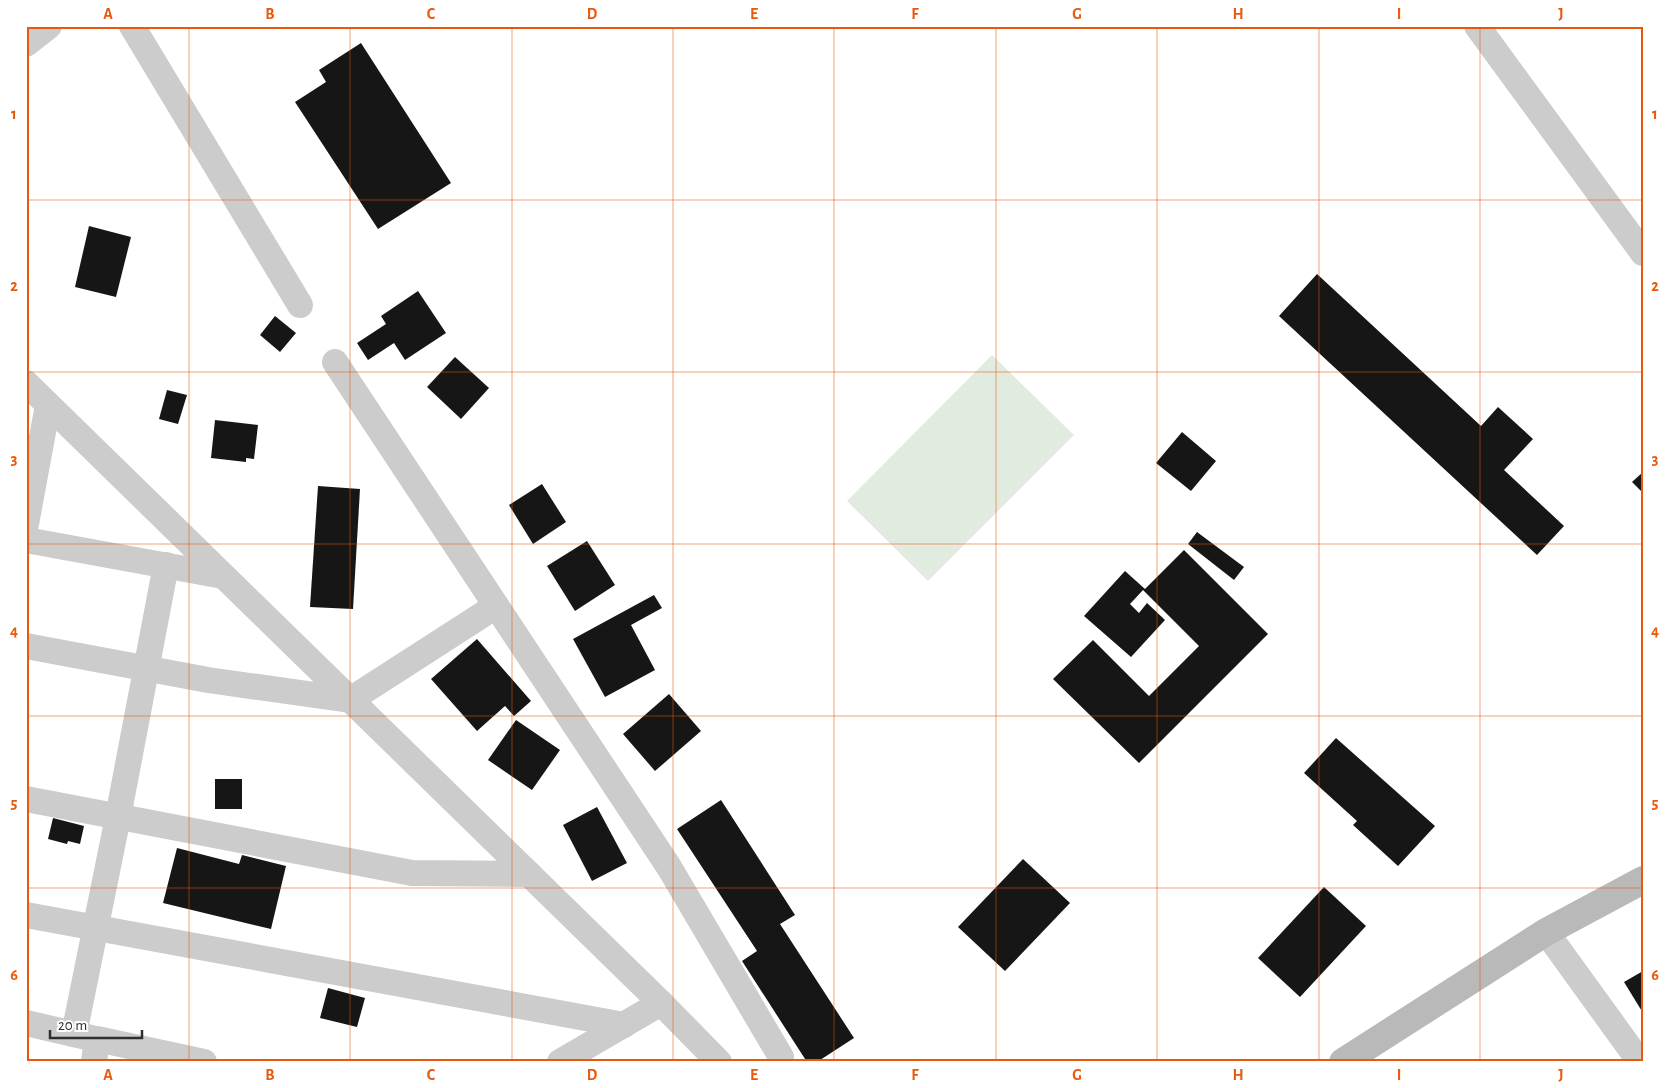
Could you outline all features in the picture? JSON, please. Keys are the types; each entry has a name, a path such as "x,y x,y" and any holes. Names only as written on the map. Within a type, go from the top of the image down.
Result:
{"main road":[{"path":"1343,1062 1546,932 1643,880"}],"street":[{"path":"26,44 49,26"},
{"path":"132,26 300,305"},
{"path":"1477,26 1643,254"},
{"path":"335,362 669,867 782,1057"},
{"path":"26,383 661,1003 719,1062"},
{"path":"26,524 48,404"},
{"path":"26,540 223,576"},
{"path":"88,1045 96,928 166,565"},
{"path":"26,646 208,680 350,700 496,606"},
{"path":"26,799 412,873 529,874"},
{"path":"26,915 624,1025"},
{"path":"1546,932 1640,1062"},
{"path":"560,1062 661,1003"},
{"path":"26,1023 88,1045 204,1062"}],"shaded area":[{"path":"992,355 1074,435 928,581 847,501"}],"building":[{"path":"361,43 451,183 378,229 295,102 326,82 319,70"},
{"path":"89,226 131,237 116,297 75,287"},
{"path":"1317,274 1481,426 1498,407 1533,439 1504,470 1564,526 1537,555 1279,316"},
{"path":"418,291 446,333 405,360 394,343 368,360 357,343 386,324 381,316"},
{"path":"275,316 296,333 280,352 260,335"},
{"path":"455,357 489,388 461,419 427,387"},
{"path":"167,390 187,395 178,424 159,419"},
{"path":"215,420 258,425 254,459 246,458 246,462 211,458"},
{"path":"1182,432 1216,461 1191,491 1156,463"},
{"path":"1643,472 1643,493 1632,482"},
{"path":"542,484 566,522 533,544 509,505"},
{"path":"318,486 360,489 353,609 310,607"},
{"path":"1197,532 1244,567 1234,580 1188,544"},
{"path":"587,541 615,585 575,611 547,566"},
{"path":"1184,550 1268,634 1139,763 1053,679 1093,640 1149,696 1199,646 1143,590 1130,604 1139,613 1147,603 1165,620 1131,657 1084,616 1125,571 1145,589"},
{"path":"654,595 662,608 631,625 655,670 605,697 573,639"},
{"path":"477,639 531,701 514,716 505,706 477,731 431,679"},
{"path":"669,694 701,731 655,771 623,734"},
{"path":"516,720 560,750 532,790 488,760"},
{"path":"1336,738 1435,826 1398,866 1353,825 1357,821 1304,773"},
{"path":"215,779 242,779 242,809 215,809"},
{"path":"721,800 795,915 780,924 854,1038 817,1062 807,1062 742,961 757,951 677,829"},
{"path":"597,807 627,863 592,881 563,825"},
{"path":"53,818 84,826 80,844 68,841 67,844 48,839"},
{"path":"177,848 239,864 242,855 286,866 271,929 163,903"},
{"path":"1023,859 1070,903 1005,971 958,927"},
{"path":"1324,887 1366,926 1300,997 1258,958"},
{"path":"1643,971 1643,1013 1624,982"},
{"path":"328,988 365,998 357,1027 320,1018"}]}
